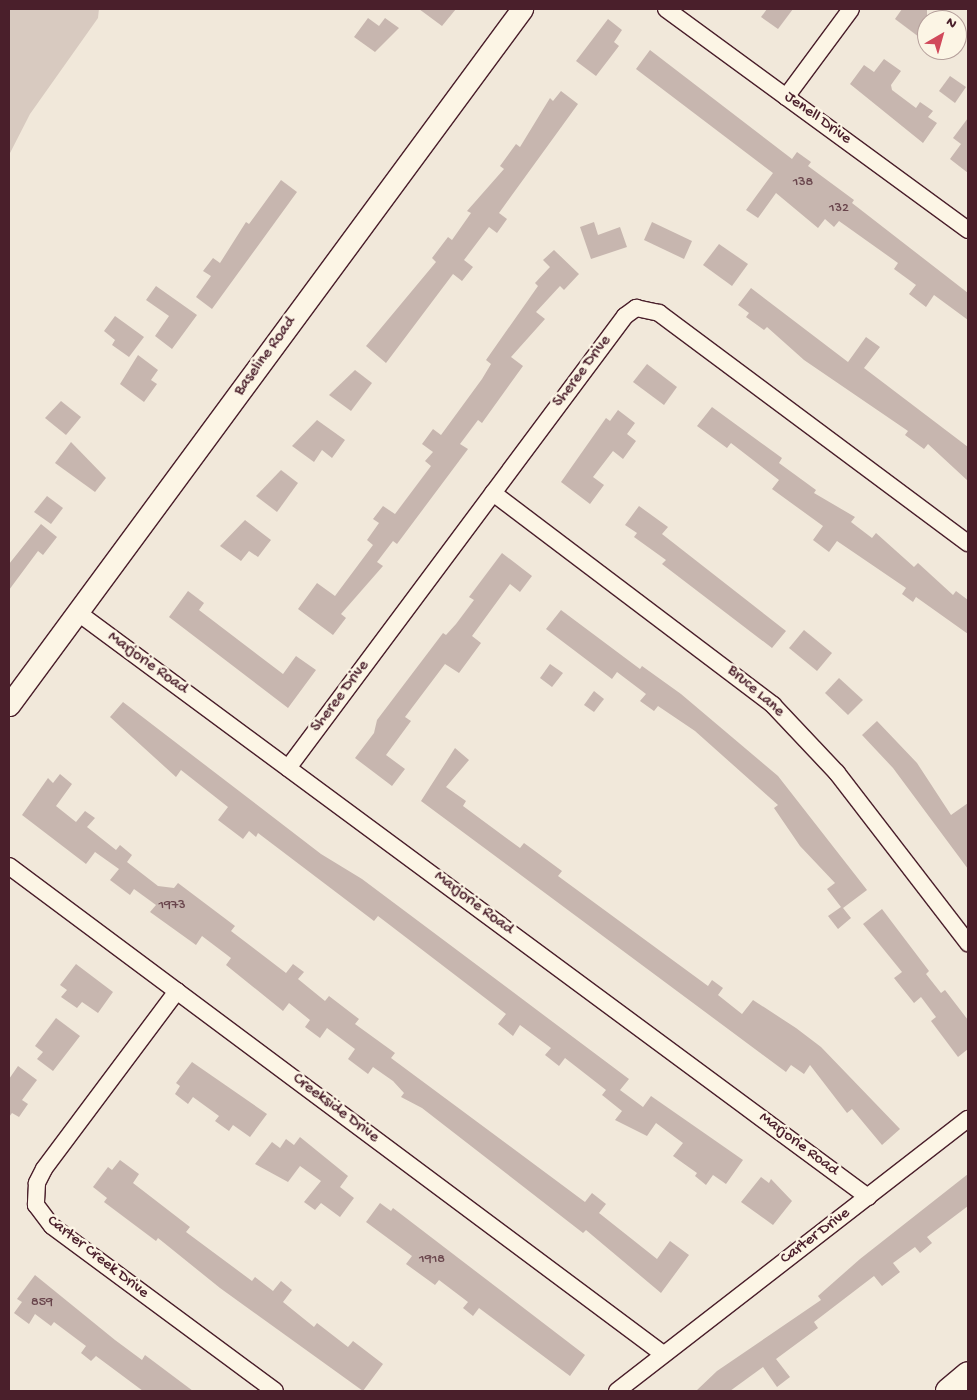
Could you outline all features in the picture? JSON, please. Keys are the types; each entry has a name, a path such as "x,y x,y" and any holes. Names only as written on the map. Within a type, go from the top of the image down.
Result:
{"main road":[{"path":"948,1391 968,1374"}],"street":[{"name":"Baseline Road","path":"9,705 522,9"},
{"name":"Jenell Drive","path":"666,9 968,230"},
{"path":"786,97 851,9"},
{"name":"Sheree Drive","path":"288,768 624,316 647,308 968,543"},
{"name":"Bruce Lane","path":"493,493 773,705 837,773 968,943"},
{"name":"Marjorie Road","path":"77,612 868,1197"},
{"name":"Creekside Drive","path":"9,866 662,1353"},
{"name":"Carter Creek Drive","path":"177,991 44,1169 37,1183 36,1206 52,1226 275,1391"},
{"name":"Carter Drive","path":"662,1353 868,1197 968,1118"},
{"path":"617,1391 662,1353"}],"shaded area":[{"path":"9,9 99,9 98,18 30,114 9,155"}],"building":[{"path":"419,9 456,9 442,26"},
{"path":"767,9 793,9 778,29 761,17"},
{"path":"902,9 927,9 917,10 917,36 895,19"},
{"path":"368,18 379,26 385,18 399,28 375,52 354,37"},
{"path":"608,19 622,30 614,42 619,46 596,76 576,61"},
{"path":"650,50 792,159 797,152 811,162 808,166 854,200 852,203 968,293 968,320 934,295 926,307 909,294 916,285 894,269 898,263 839,221 834,227 825,219 818,228 776,193 758,218 746,210 773,173 636,69"},
{"path":"884,59 901,71 891,85 892,90 916,108 920,102 933,111 928,117 937,123 923,143 850,84 864,65 874,72"},
{"path":"950,76 966,87 955,103 939,91"},
{"path":"561,91 578,104 499,213 507,219 497,233 489,227 464,260 473,267 462,281 453,274 386,363 366,346 436,262 432,258 448,237 452,240 471,213 467,211 504,169 500,166 516,144 520,147 550,98 553,101"},
{"path":"968,118 968,173 950,159 961,144 953,138"},
{"path":"281,180 297,192 212,309 196,297 211,276 203,271 213,258 220,263 246,222 249,224"},
{"path":"594,222 598,235 620,227 627,247 591,259 580,227"},
{"path":"652,222 692,241 684,259 644,240"},
{"path":"719,244 748,264 732,286 703,265"},
{"path":"554,250 579,274 564,290 560,286 536,312 545,319 511,357 523,366 482,423 478,420 460,444 468,449 397,544 393,541 377,562 383,566 341,614 346,618 333,635 298,609 317,583 335,596 373,545 367,540 379,523 373,519 383,506 395,514 431,466 425,461 433,452 422,444 433,429 441,435 482,379 491,364 486,360 538,286 535,283 550,267 543,260"},
{"path":"156,286 197,315 172,349 155,336 169,316 146,300"},
{"path":"751,288 848,362 866,337 880,347 864,368 968,447 968,481 928,444 924,449 905,435 908,431 804,360 767,327 764,330 746,317 749,313 738,305"},
{"path":"115,316 144,337 129,357 112,345 115,340 104,331"},
{"path":"138,355 158,370 151,380 157,384 144,402 120,384"},
{"path":"647,364 677,387 664,405 633,382"},
{"path":"355,370 372,383 351,411 329,395"},
{"path":"61,401 81,417 66,435 45,418"},
{"path":"712,407 782,458 779,463 816,490 814,493 855,517 851,522 872,538 876,533 914,567 918,563 953,595 956,591 968,600 968,634 916,597 913,602 902,594 906,588 837,541 829,552 813,540 823,526 772,489 779,480 731,443 727,448 697,426"},
{"path":"618,410 635,423 627,434 636,441 623,459 613,451 593,477 604,485 590,504 561,482 606,418 610,421"},
{"path":"317,420 345,440 332,458 322,450 314,462 292,446"},
{"path":"71,442 106,478 95,492 55,463"},
{"path":"281,470 298,483 277,512 256,496"},
{"path":"47,496 63,508 51,524 34,512"},
{"path":"639,506 668,527 662,534 786,631 772,648 662,564 666,560 634,537 637,533 625,525"},
{"path":"245,520 271,540 258,557 249,551 241,561 220,546"},
{"path":"41,524 57,537 43,555 38,551 9,590 9,564"},
{"path":"502,553 532,576 520,592 510,584 472,636 481,643 459,673 445,664 405,717 411,721 386,755 405,769 392,786 355,758 374,733 377,720 443,633 446,635 474,600 469,597"},
{"path":"188,591 204,603 199,610 283,674 296,656 316,670 288,708 169,617"},
{"path":"561,610 640,669 642,666 681,694 778,776 867,890 843,908 851,918 838,929 828,916 841,907 827,889 835,883 800,846 774,808 778,805 695,731 658,706 654,711 640,701 646,694 617,672 612,679 546,629"},
{"path":"804,630 832,653 817,671 789,648"},
{"path":"550,664 563,673 552,687 540,678"},
{"path":"839,678 863,700 848,715 825,693"},
{"path":"594,691 604,699 594,712 584,705"},
{"path":"123,702 321,854 362,879 629,1079 620,1090 643,1107 651,1096 743,1160 726,1184 713,1175 706,1185 695,1176 697,1173 673,1156 683,1143 656,1123 647,1136 615,1120 622,1111 602,1095 606,1090 565,1058 559,1066 545,1055 551,1048 520,1025 513,1036 498,1024 506,1014 378,916 374,921 258,833 256,837 249,831 243,839 218,820 228,807 181,770 176,777 110,717"},
{"path":"877,721 917,763 951,815 968,803 968,869 893,768 862,735"},
{"path":"455,748 469,760 446,787 466,801 463,806 520,848 524,843 562,871 558,876 708,986 712,980 723,988 718,995 742,1014 753,1000 796,1028 821,1047 900,1129 882,1145 852,1109 847,1113 810,1065 804,1074 791,1065 786,1072 421,801"},
{"path":"60,774 72,784 56,806 76,822 85,811 95,818 87,827 116,850 120,845 132,855 127,862 158,886 174,888 178,883 235,926 231,931 286,973 293,964 304,972 298,979 325,1001 329,996 359,1019 355,1024 395,1053 391,1058 585,1202 592,1193 606,1204 599,1213 657,1259 670,1241 689,1255 661,1293 586,1230 583,1233 422,1108 401,1097 404,1093 393,1081 373,1067 368,1074 348,1059 355,1049 327,1028 320,1038 305,1027 310,1020 289,1003 283,1011 226,965 231,958 202,936 196,945 150,912 156,905 134,889 130,895 110,880 119,869 95,852 86,864 22,815 48,778 53,783"},
{"path":"882,909 929,971 926,974 941,993 945,990 968,1020 968,1049 958,1057 931,1021 936,1017 921,997 914,1003 894,978 902,972 863,924"},
{"path":"76,964 113,992 98,1013 82,1002 77,1008 61,997 67,990 60,985"},
{"path":"56,1018 80,1036 53,1071 37,1059 43,1052 35,1046"},
{"path":"192,1062 267,1114 250,1137 233,1125 229,1131 215,1121 219,1116 193,1097 188,1104 175,1094 180,1086 176,1083"},
{"path":"18,1066 37,1080 22,1100 28,1104 19,1117 12,1113 9,1117 9,1079"},
{"path":"300,1137 348,1176 340,1187 354,1198 340,1217 321,1203 315,1210 304,1202 321,1181 300,1166 288,1182 255,1164 272,1142 280,1148 286,1139 294,1145"},
{"path":"120,1160 139,1174 133,1183 190,1227 186,1232 252,1281 255,1277 273,1291 281,1281 292,1290 283,1302 314,1327 317,1323 348,1347 353,1341 383,1364 363,1391 220,1288 158,1238 156,1241 104,1202 107,1198 93,1187 108,1167 112,1170"},
{"path":"968,1174 968,1206 927,1237 932,1243 920,1253 915,1247 893,1263 900,1272 882,1286 874,1276 814,1322 818,1328 776,1359 790,1377 777,1387 763,1367 730,1391 696,1391 717,1371 821,1300 818,1296 860,1259"},
{"path":"761,1177 769,1183 771,1179 792,1201 773,1225 741,1202"},
{"path":"380,1203 391,1211 393,1208 585,1355 570,1376 479,1308 473,1316 463,1308 468,1302 439,1280 435,1285 406,1264 412,1256 366,1222"},
{"path":"35,1275 142,1360 145,1355 193,1391 143,1391 96,1356 91,1361 81,1353 86,1346 54,1322 51,1326 35,1314 29,1324 14,1313 22,1302 17,1299"}]}
